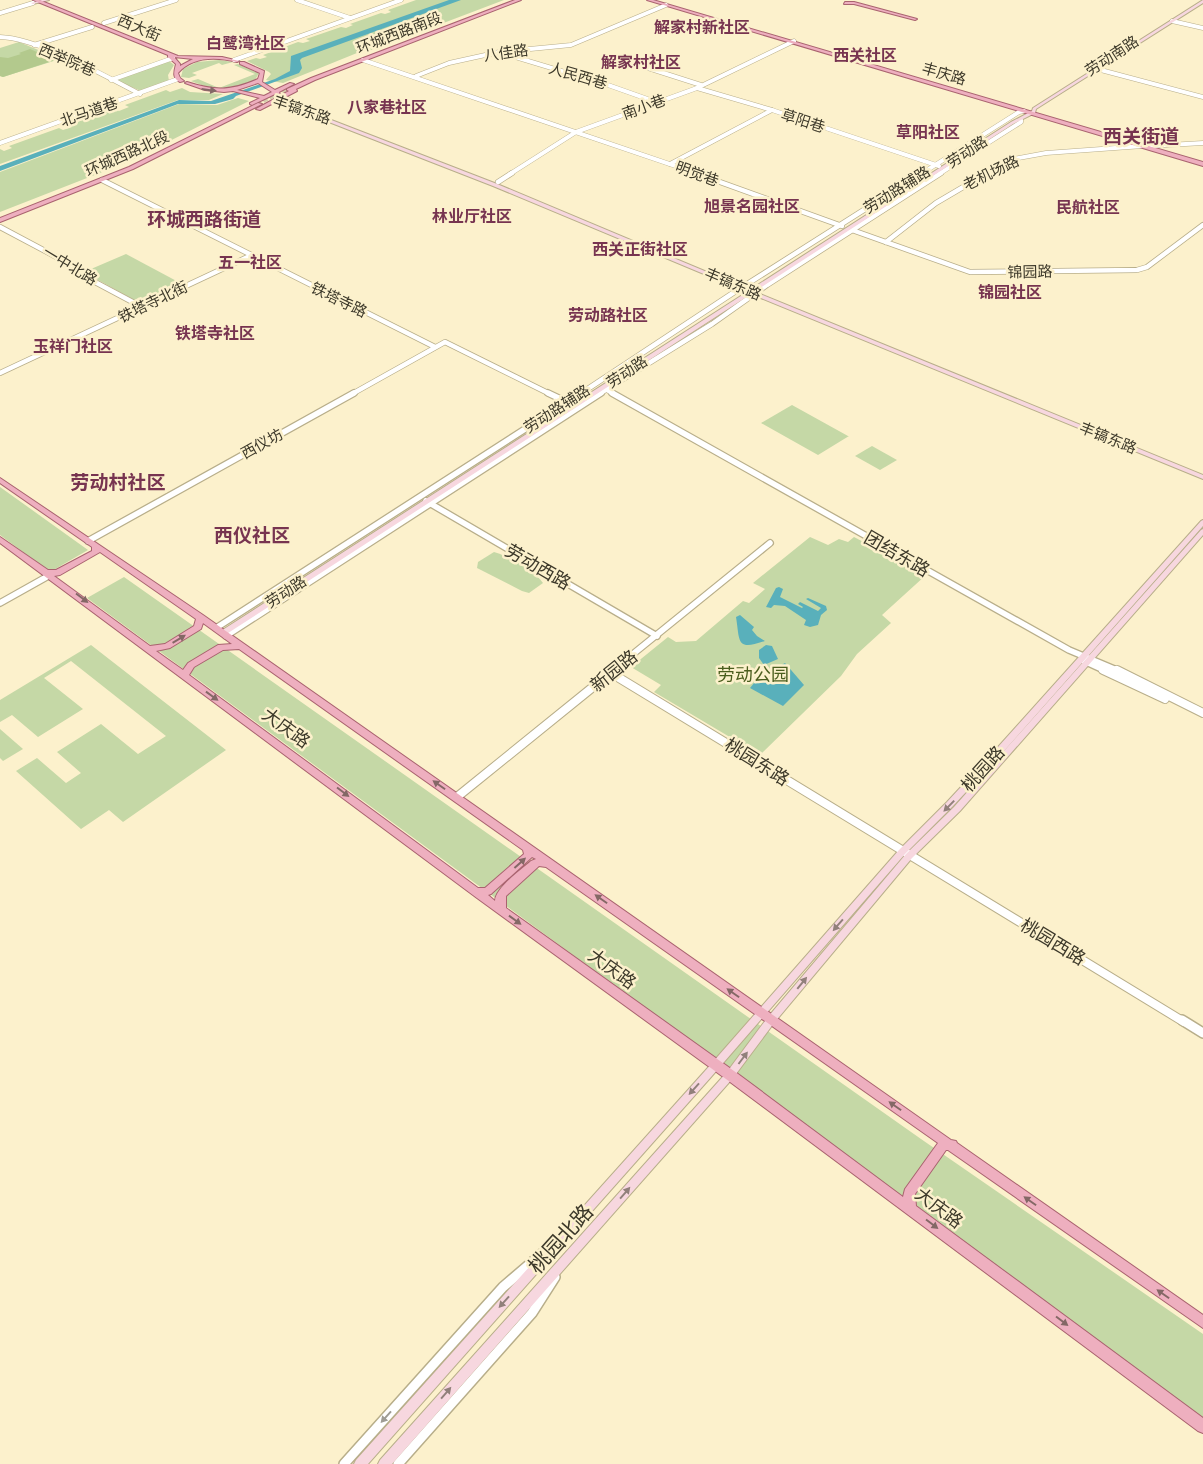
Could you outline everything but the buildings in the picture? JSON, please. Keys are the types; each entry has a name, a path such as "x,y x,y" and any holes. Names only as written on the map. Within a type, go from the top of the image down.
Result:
{"main road":[{"name":"西大街","path":"28,0 38,1 177,57 208,59"},
{"path":"38,1 47,0"},
{"name":"环城西路南段","path":"288,90 364,58 515,0"},
{"name":"环城西路南段","path":"364,58 519,0"},
{"name":"丰庆路","path":"647,0 657,1 1151,146 1203,163"},
{"name":"劳动南路","path":"1029,111 1172,21 1201,0"},
{"name":"劳动南路","path":"1029,111 1201,0"},
{"name":"西大街","path":"38,1 92,27 173,58 179,66 176,73"},
{"path":"845,3 854,3 915,20"},
{"path":"174,146 186,136 265,97 313,75 364,58"},
{"path":"174,146 196,139 314,80 361,62 364,58"},
{"path":"238,61 208,59 185,64 176,73 182,81 207,90 235,91 260,82"},
{"name":"丰镐东路","path":"238,61 262,72 260,82 275,93 498,182 1203,477"},
{"name":"丰镐东路","path":"235,91 276,100 488,182 1203,472"},
{"name":"环城西路北段","path":"0,219 102,180 259,104"},
{"name":"丰庆路","path":"1029,111 1203,163"},
{"name":"劳动路","path":"940,166 1012,123 1021,120 1029,111"},
{"name":"劳动路","path":"221,631 847,228 940,166 1029,111"},
{"name":"环城西路北段","path":"0,219 124,169 174,146"},
{"path":"0,480 221,631 760,1013 952,1145 1203,1322"},
{"name":"桃园路","path":"760,1013 906,854 958,809 1203,522"},
{"name":"桃园路","path":"1085,659 1203,531"},
{"name":"大庆路","path":"0,539 476,892 893,1195 1203,1426"},
{"path":"48,574 58,573 96,552 96,547"},
{"path":"59,582 63,574 99,553 105,553"},
{"path":"149,649 167,646 198,627 200,617"},
{"path":"184,675 191,665 222,647 241,646"},
{"path":"476,892 488,892 527,857 529,854 527,847"},
{"name":"桃园路","path":"771,1020 906,854"},
{"path":"501,910 500,897 502,893 534,864 539,862 551,864"},
{"name":"桃园北路","path":"360,1464 760,1013"},
{"name":"桃园北路","path":"384,1464 730,1075 771,1020"},
{"path":"893,1195 901,1195 905,1191 939,1143 937,1135"},
{"path":"910,1208 910,1193 943,1146 952,1145"}],"street":[{"path":"104,23 176,0"},
{"path":"296,0 350,18"},
{"path":"238,61 401,0"},
{"path":"0,13 38,1"},
{"name":"八佳路","path":"416,76 449,64 499,52 571,45 666,4"},
{"path":"1172,21 1203,28"},
{"path":"34,46 92,27"},
{"name":"西举院巷","path":"0,36 6,35 22,41 140,94"},
{"name":"南小巷","path":"498,182 576,132 699,87 792,42"},
{"name":"人民西巷","path":"499,52 608,85 656,102"},
{"name":"西举院巷","path":"111,80 173,58"},
{"path":"364,58 576,132"},
{"path":"626,61 772,110"},
{"path":"1097,69 1203,97"},
{"name":"北马道巷","path":"0,143 182,81"},
{"name":"草阳巷","path":"670,164 772,110 940,166"},
{"name":"劳动路辅路","path":"601,387 751,289 1021,122 1021,120"},
{"name":"明觉巷","path":"576,132 847,228"},
{"path":"1151,146 1203,143"},
{"name":"老机场路","path":"886,242 936,203 1013,159 1046,153 1143,146"},
{"name":"铁塔寺路","path":"102,180 435,347 445,342 573,405"},
{"name":"锦园路","path":"847,228 970,272 1137,270 1147,268 1203,225"},
{"name":"一中北路","path":"0,227 64,261 95,282 140,306"},
{"name":"铁塔寺北街","path":"0,373 252,255"},
{"name":"西仪坊","path":"88,541 435,347"},
{"path":"601,387 1010,623 1203,718"},
{"name":"劳动西路","path":"424,500 657,636"},
{"name":"新园路","path":"457,797 770,543"},
{"path":"0,603 48,574"},
{"path":"1085,659 1203,713"},
{"name":"桃园东路","path":"611,673 906,854"},
{"name":"桃园西路","path":"906,854 1203,1033"},
{"path":"344,1464 503,1287 566,1232"},
{"path":"398,1464 532,1313 571,1254"}],"green space":[{"path":"416,0 504,0 375,49 357,53 283,83 266,80 271,74 269,72 247,61 267,57 263,55 298,42 310,41 306,39 341,27 346,28 353,25 350,24 381,13 391,12 388,10"},
{"path":"19,42 60,59 3,77 0,76 0,48"},
{"path":"30,49 55,60 3,77 0,76 0,57 8,58"},
{"path":"219,60 233,62 222,65 219,63 192,73 197,75 189,78 181,77 183,69 197,62"},
{"path":"169,61 174,65 168,75 169,81 141,91 115,80"},
{"path":"238,64 259,73 255,80 238,87 223,89 208,87 191,81 198,79 219,88 255,74 234,65"},
{"path":"182,88 190,92 223,94 209,100 178,100 0,164 0,149 4,151 12,148 9,146 59,128 63,130 72,127 69,125 114,109 119,111 129,107 125,105 166,90 170,92"},
{"path":"238,98 249,101 128,162 0,212 0,172 179,104 217,105"},
{"path":"126,254 184,285 141,304 84,272"},
{"path":"792,405 849,436 818,455 761,423"},
{"path":"872,446 897,460 880,470 855,456"},
{"path":"0,487 88,550 50,572 0,535"},
{"name":"劳动公园","path":"810,537 828,545 839,539 848,542 854,537 926,575 882,615 891,623 857,654 841,676 760,755 654,692 661,685 631,667 668,637 676,642 696,641 743,601 749,603 765,589 753,583"},
{"path":"494,552 521,564 543,583 529,593 477,568 478,562"},
{"path":"124,577 921,1139 1203,1334 1203,1418 87,598"},
{"path":"91,645 226,750 123,822 109,810 81,829 16,771 37,758 66,783 81,773 57,752 101,724 138,754 166,736 71,661 44,678 83,709 38,737 12,715 0,722 0,700"},
{"path":"0,729 23,749 3,761 0,758"}],"water":[{"path":"449,0 461,0 302,58 300,60 302,68 299,73 236,96 233,99 215,104 178,104 0,171 0,166 179,100 211,101 275,79 290,71 291,56"},
{"path":"776,588 783,589 780,597 802,608 798,604 800,602 818,611 821,608 806,599 808,598 826,606 827,610 821,615 818,625 810,627 804,625 806,620 785,606 774,605 771,608 766,607"},
{"path":"740,615 754,627 752,630 757,636 765,641 749,645 741,642 736,617"},
{"path":"766,645 772,646 778,659 764,665 759,658 759,650"},
{"path":"785,663 804,685 783,706 750,688 759,677"}],"tunnel":[{"path":"257,104 286,89"}],"district":[{"name":"解家村新社区","path":"702,27"},
{"name":"白鹭湾社区","path":"246,43"},
{"name":"西关社区","path":"865,55"},
{"name":"解家村社区","path":"641,62"},
{"name":"八家巷社区","path":"387,107"},
{"name":"草阳社区","path":"928,132"},
{"name":"西关街道","path":"1141,136"},
{"name":"旭景名园社区","path":"752,206"},
{"name":"民航社区","path":"1088,207"},
{"name":"林业厅社区","path":"472,216"},
{"name":"环城西路街道","path":"204,219"},
{"name":"西关正街社区","path":"640,249"},
{"name":"五一社区","path":"250,262"},
{"name":"锦园社区","path":"1010,292"},
{"name":"劳动路社区","path":"608,315"},
{"name":"铁塔寺社区","path":"215,333"},
{"name":"玉祥门社区","path":"73,346"},
{"name":"劳动村社区","path":"118,482"},
{"name":"西仪社区","path":"252,535"}]}
